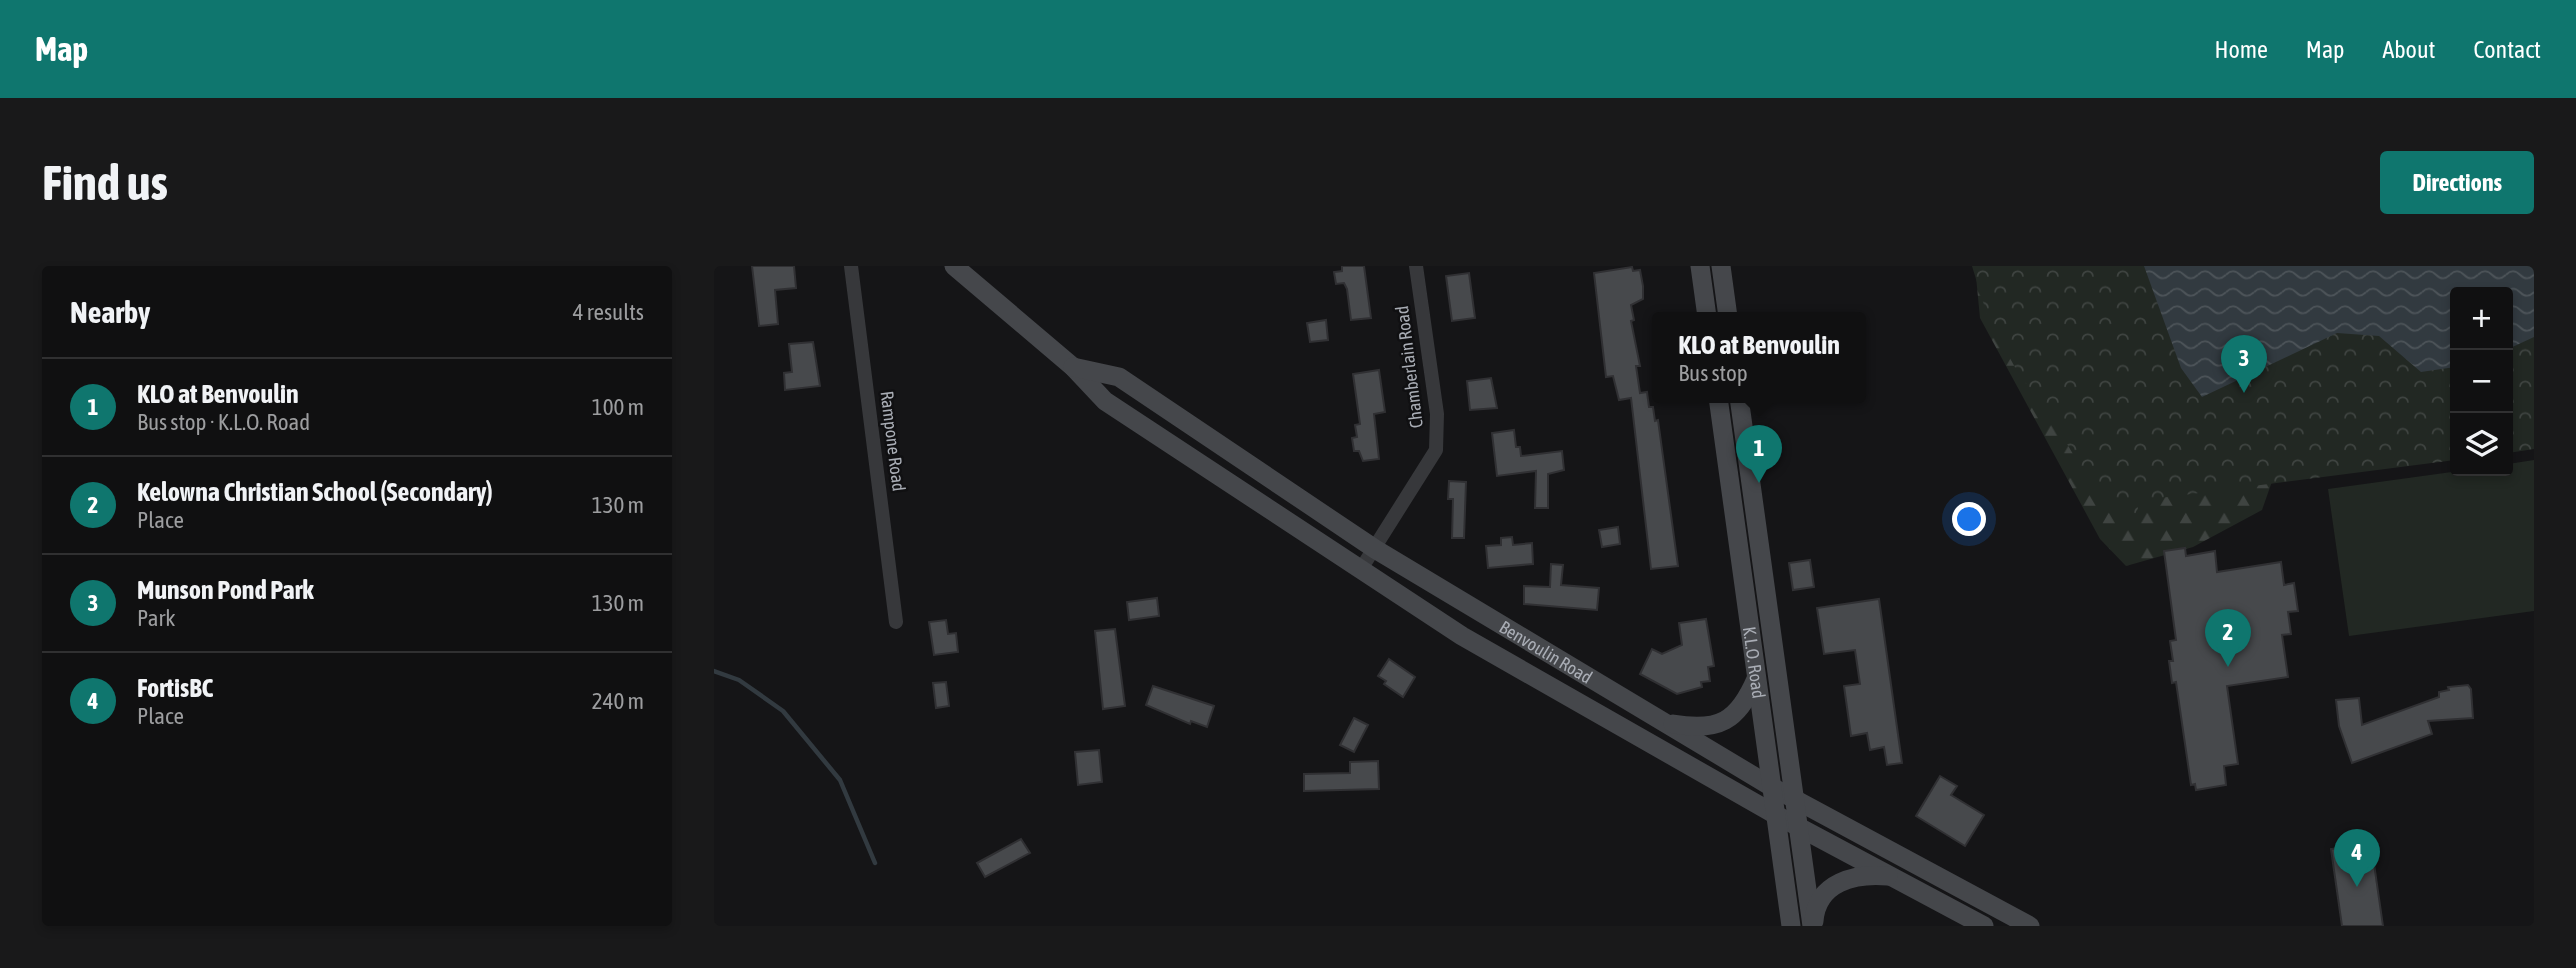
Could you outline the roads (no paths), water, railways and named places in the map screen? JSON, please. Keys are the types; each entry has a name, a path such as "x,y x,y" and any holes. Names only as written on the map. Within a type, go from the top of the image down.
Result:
{"main road":[{"name":"Benvoulin Road","path":"954,266 1073,367 1105,401 1462,635 1776,815 1984,926"},
{"path":"1700,266 1706,312"},
{"path":"1721,266 1727,312"},
{"name":"Benvoulin Road","path":"1073,367 1119,377 1375,549 1772,787 2030,926"},
{"name":"K.L.O. Road","path":"1719,403 1791,926"},
{"name":"K.L.O. Road","path":"1740,403 1813,926"},
{"path":"1665,723 1692,727 1725,722 1747,700 1757,678"},
{"path":"1813,926 1819,902 1827,891 1840,881 1869,874 1894,877"}],"street":[{"name":"Rampone Road","path":"851,266 896,622"},
{"name":"Chamberlain Road","path":"1361,569 1436,450 1437,414 1416,266"}],"water":[{"path":"2144,266 2534,266 2534,337 2513,347 2513,287 2450,287 2450,368 2421,372 2379,336 2337,333 2202,397 2181,368"}],"waterway":[{"path":"714,671 739,680 783,711 840,780 875,863"}],"place":[{"name":"Munson Pond Park","path":"2244,393"},
{"name":"KLO at Benvoulin","path":"1759,483"},
{"name":"Kelowna Christian School (Secondary)","path":"2228,667"},
{"name":"FortisBC","path":"2357,887"}]}
